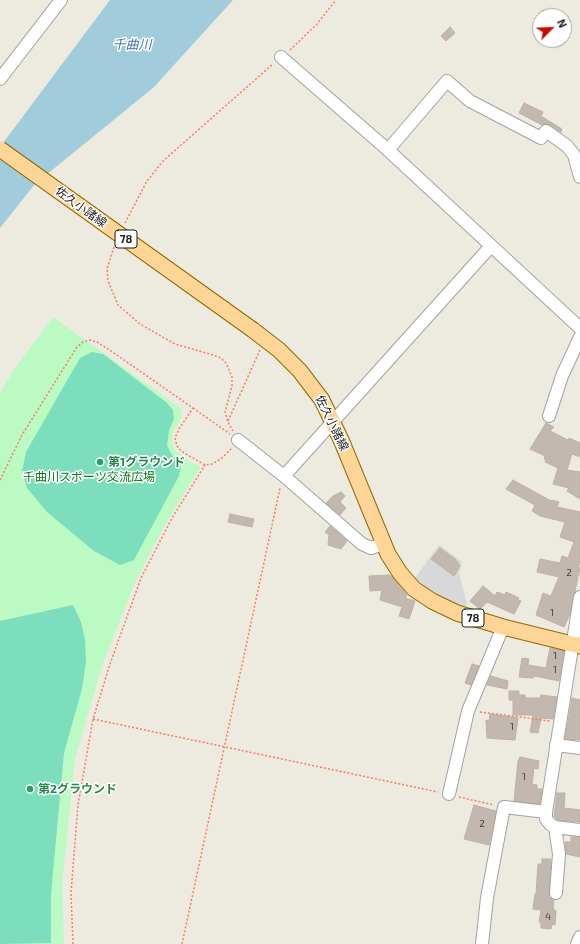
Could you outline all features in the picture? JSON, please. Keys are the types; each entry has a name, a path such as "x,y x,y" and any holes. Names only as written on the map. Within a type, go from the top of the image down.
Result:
{"main road":[{"name":"佐久小諸線","path":"0,149 265,339 289,360 309,381 333,420 383,544 400,573 422,595 457,613 503,627 576,645"}],"street":[{"path":"0,78 61,0"},
{"path":"281,57 388,150 580,328"},
{"path":"388,150 447,81 470,101 541,138 546,131 567,146 574,155 580,177"},
{"path":"284,476 491,246"},
{"path":"549,416 562,376 580,337"},
{"path":"238,440 284,476 362,544 371,548 383,544"},
{"path":"580,596 576,645 556,744 546,812 546,819 555,827 580,830"},
{"path":"449,794 468,710 503,627"},
{"path":"556,744 580,748"},
{"path":"482,944 487,898 504,807 546,812"},
{"path":"555,827 559,854 556,893"},
{"path":"577,944 580,937"}],"path":[{"path":"123,227 147,181 163,161 201,126 239,96 281,57 301,41 336,0"},
{"path":"117,240 107,269 108,281 118,305 140,324 170,341 196,351 221,358 226,363 232,377 232,386 226,412 228,422 238,440"},
{"path":"228,422 265,339"},
{"path":"0,480 22,435 77,347 83,342 90,340 97,342 238,440"},
{"path":"193,408 179,429 175,438 176,446 182,451 205,465 212,464 222,458 238,440"},
{"path":"72,944 71,893 78,805 93,719 110,664 141,578 172,518 205,465"},
{"path":"182,944 284,476"},
{"path":"468,710 560,722"},
{"path":"93,719 504,807"}],"shaded area":[{"path":"439,545 462,562 459,573 467,604 463,609 429,591 415,578"}],"green space":[{"name":"千曲川スポーツ交流広場","path":"53,317 180,408 182,417 173,431 172,441 175,450 189,461 201,467 166,523 137,578 103,663 75,758 62,884 64,944 0,944 0,393 15,368"},
{"name":"第1グラウンド","path":"92,352 103,354 167,403 173,410 174,419 169,430 167,446 181,467 179,476 134,560 120,565 94,551 47,512 27,488 22,471 26,452 80,358"},
{"name":"第2グラウンド","path":"73,605 81,622 85,640 86,661 82,689 64,753 51,894 51,943 0,944 0,621"}],"water":[{"name":"千曲川","path":"110,0 233,0 154,87 35,184 0,228 0,147"}],"building":[{"path":"450,27 455,33 446,41 441,36"},
{"path":"524,103 543,112 541,116 562,129 561,132 550,125 542,125 519,113"},
{"path":"546,423 554,427 550,431 568,440 569,438 580,443 580,457 572,454 567,470 580,472 580,499 567,491 569,488 553,484 558,468 545,462 545,456 530,449"},
{"path":"513,480 551,501 559,502 557,507 580,512 580,561 578,568 580,568 570,614 564,627 536,615 543,593 551,596 559,577 537,572 540,559 560,563 562,556 568,558 574,542 560,537 565,522 540,516 532,511 535,505 506,489"},
{"path":"341,492 345,496 340,502 346,508 340,515 326,503 333,496"},
{"path":"230,514 254,519 252,527 228,522"},
{"path":"330,526 347,541 341,549 328,545 329,535 325,532"},
{"path":"440,548 455,559 460,566 454,576 431,559"},
{"path":"369,576 391,576 407,595 405,598 415,601 409,619 399,616 402,607 380,600 382,590 370,591"},
{"path":"483,586 495,596 497,592 505,595 506,592 519,598 518,600 521,601 514,614 487,602 480,609 470,601"},
{"path":"550,648 564,651 559,681 535,676 533,678 519,677 522,658 529,659 528,665 546,668"},
{"path":"472,664 479,666 471,685 465,683"},
{"path":"491,676 508,681 507,689 487,685"},
{"path":"509,691 519,691 519,695 525,695 525,698 540,698 541,695 557,697 553,719 541,718 538,733 530,732 533,715 513,715 513,700 509,700"},
{"path":"572,698 580,700 580,740 565,739"},
{"path":"490,714 518,718 515,740 487,738 486,720 489,721"},
{"path":"520,757 539,761 538,769 534,768 532,784 537,785 537,789 542,789 540,804 514,801 518,761"},
{"path":"557,793 565,793 564,808 580,810 580,822 557,820 554,816"},
{"path":"474,805 496,811 489,845 464,839"},
{"path":"571,837 580,837 580,857 566,854 565,842 571,842"},
{"path":"542,859 551,859 549,897 554,900 553,908 556,911 555,925 552,924 551,929 541,928 541,922 539,922 541,910 533,909 536,894 538,864 542,864"}],"place":[{"name":"第1グラウンド","path":"100,462"},
{"name":"第2グラウンド","path":"30,789"}]}
